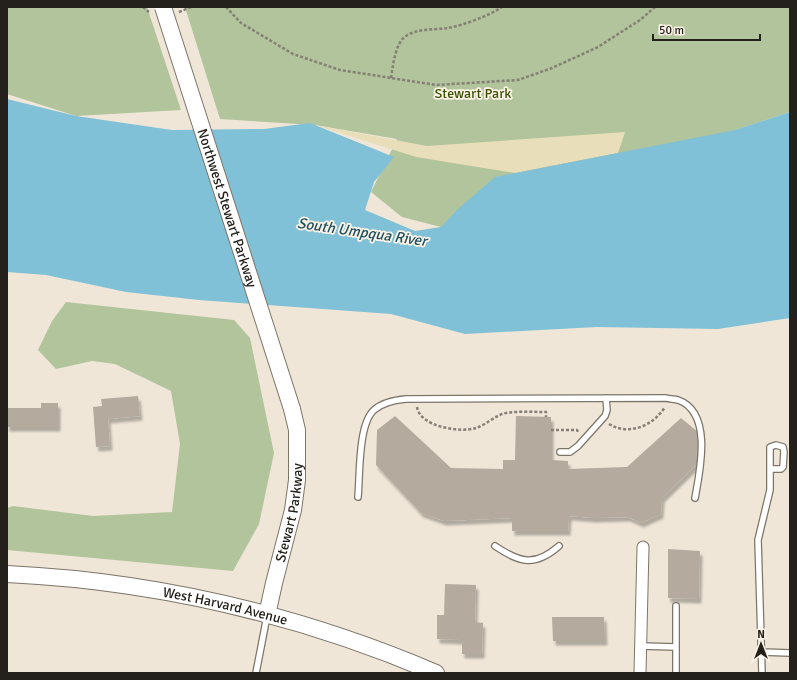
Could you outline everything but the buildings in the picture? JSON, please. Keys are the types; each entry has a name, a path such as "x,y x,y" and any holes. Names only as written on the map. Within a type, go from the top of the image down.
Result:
{"main road":[{"name":"Northwest Stewart Parkway","path":"163,7 292,409"},
{"name":"Stewart Parkway","path":"268,615 274,583 293,510 296,480 296,430 292,409"},
{"name":"West Harvard Avenue","path":"7,574 84,580 148,588 268,615 366,645 436,673"}],"street":[{"path":"640,673 643,547"}],"lane":[{"path":"560,452 570,452 586,438 605,416 607,410 606,398"},
{"path":"358,497 362,444 367,418 374,410 383,404 396,400 416,399 606,398 670,399 677,400 687,405 694,413 699,423 701,432 701,464 695,498"},
{"path":"762,673 758,540 770,490 770,469 770,447 780,445 783,447 784,452 783,467 781,469 770,469"},
{"path":"495,546 510,556 520,560 531,561 549,556 559,546"},
{"path":"676,606 676,673"},
{"path":"256,673 268,615"},
{"path":"641,646 676,647"},
{"path":"762,652 790,653"}],"path":[{"path":"226,7 241,23 292,54 340,70 436,85 518,80 552,68 598,47 640,20 655,7"},
{"path":"391,78 396,51 405,36 418,31 449,28 491,14 502,7"},
{"path":"416,399 417,410 426,421 447,429 475,429 504,413 546,412 546,417"},
{"path":"602,419 611,426 626,430 645,427 654,421 670,399"},
{"path":"551,430 577,430 586,438"}],"green space":[{"path":"7,7 147,7 181,110 76,116 7,94"},
{"name":"Stewart Park","path":"185,7 790,7 790,112 441,227 402,217 371,192 397,139 315,125 220,119"},
{"path":"66,302 234,320 250,338 274,453 259,524 233,571 7,550 7,508 13,506 93,516 172,512 180,444 171,391 115,364 92,361 56,369 38,350 52,321"}],"sand":[{"path":"315,125 427,146 625,132 618,153 515,173 416,157"}],"water":[{"name":"South Umpqua River","path":"7,99 76,116 172,130 264,129 310,123 394,157 374,182 365,210 415,231 441,227 458,209 495,177 735,130 790,112 790,318 718,329 597,327 465,334 391,314 199,300 126,292 46,275 7,272"}]}
